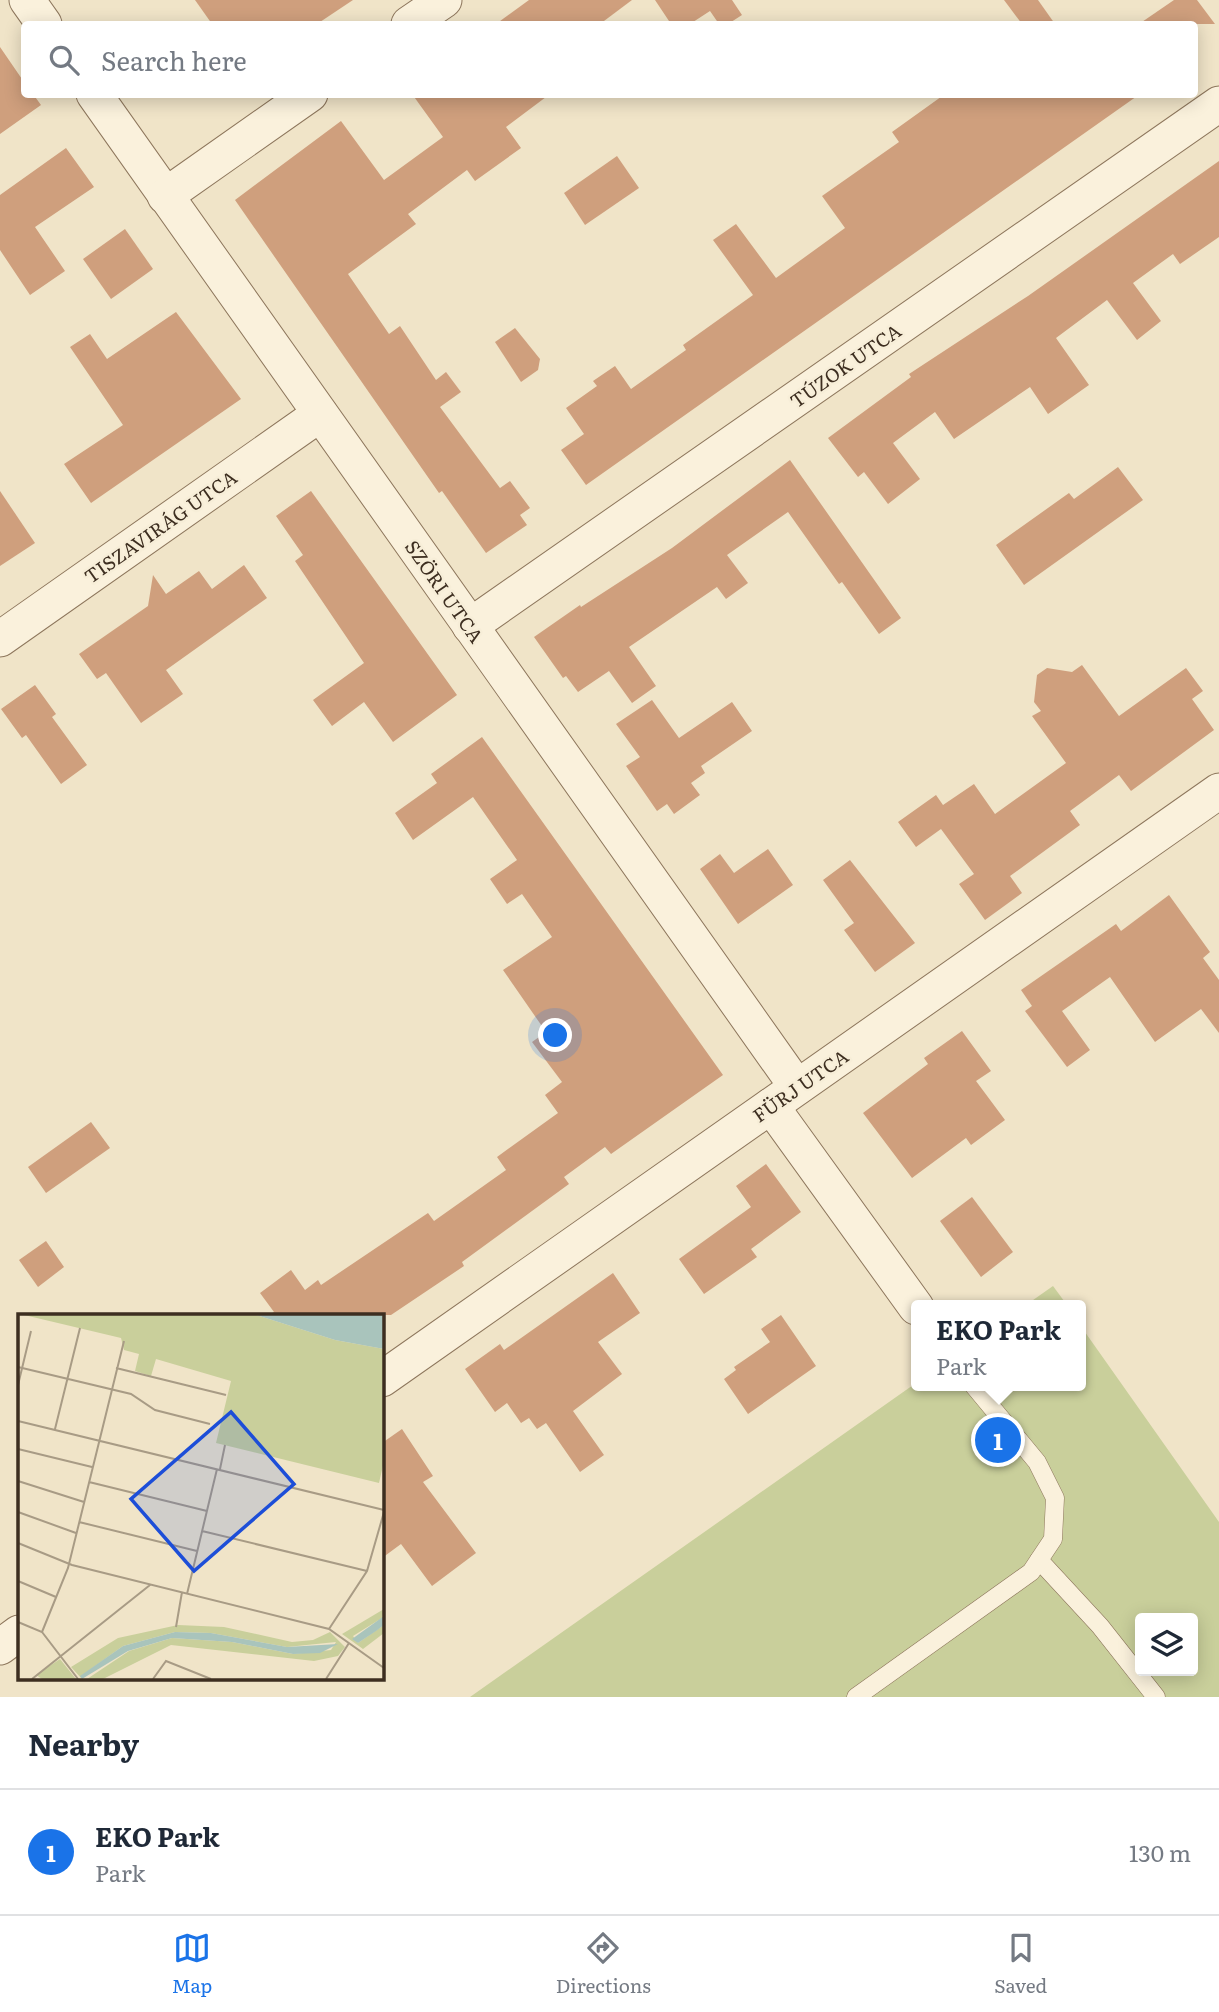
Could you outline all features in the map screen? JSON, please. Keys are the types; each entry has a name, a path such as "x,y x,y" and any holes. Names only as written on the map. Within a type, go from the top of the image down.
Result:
{"street":[{"path":"27,0 42,21"},
{"path":"413,21 444,0"},
{"name":"SZÖRI UTCA","path":"97,98 470,626 784,1097 912,1300"},
{"path":"165,196 304,98"},
{"name":"TÚZOK UTCA","path":"470,626 1219,104"},
{"name":"TISZAVIRÁG UTCA","path":"0,639 320,414"},
{"name":"FÜRJ UTCA","path":"383,1378 1219,791"},
{"path":"0,1647 18,1634"}],"lane":[{"path":"856,1697 1031,1572 1053,1539 1055,1498 1037,1462 978,1391"},
{"path":"1039,1560 1100,1626 1156,1697"}],"green space":[{"path":"1053,1286 1063,1300 1033,1300"},
{"path":"1086,1334 1219,1522 1219,1697 470,1697 911,1387 911,1391 1086,1391"}],"building":[{"path":"195,0 353,0 322,21 210,21"},
{"path":"529,0 632,0 604,21 500,21"},
{"path":"655,0 732,0 742,15 733,21 717,21 710,11 695,21 669,21"},
{"path":"1004,0 1038,0 1053,21 1020,21"},
{"path":"1174,0 1197,0 1215,24 1198,24 1198,21 1143,21"},
{"path":"0,47 21,78 21,98 36,98 41,105 0,134"},
{"path":"415,98 545,98 506,127 521,148 475,181 467,170 408,214 416,224 348,274 389,334 400,326 436,380 446,372 461,392 440,407 500,488 510,481 530,508 520,515 527,525 486,553 442,491 439,493 235,200 341,121 384,180 443,137"},
{"path":"939,98 1134,98 586,485 561,450 584,434 566,408 597,386 593,381 615,366 631,389 686,350 683,345 753,295 713,240 736,224 776,278 845,228 822,196 899,142 892,132"},
{"path":"66,148 94,187 35,227 65,271 30,295 0,250 0,195"},
{"path":"617,156 639,188 585,225 564,193"},
{"path":"1219,161 1219,237 1180,264 1173,254 1133,283 1161,321 1137,340 1107,300 1056,338 1089,385 1048,414 1030,387 954,439 935,412 893,443 920,479 888,504 864,472 858,477 828,438 911,377 909,374 1028,296"},
{"path":"125,229 153,269 111,299 83,259"},
{"path":"176,312 241,399 91,503 64,464 123,425 70,347 90,334 107,359"},
{"path":"515,328 540,359 538,370 521,382 495,342"},
{"path":"790,460 901,618 879,634 842,582 839,584 788,512 727,555 748,583 726,599 717,587 629,647 656,686 632,703 609,671 578,692 566,676 563,678 534,637 672,548"},
{"path":"1118,467 1143,500 1024,585 996,545 1069,493 1074,499"},
{"path":"0,491 35,543 0,566"},
{"path":"311,491 457,695 393,742 364,702 332,726 313,700 364,663 295,561 303,555 276,516"},
{"path":"244,565 267,598 166,670 183,694 141,723 106,673 97,679 79,654 148,606 153,575 166,594 199,571 212,589"},
{"path":"1082,665 1119,716 1186,668 1203,691 1192,699 1214,730 1131,791 1119,775 1070,811 1080,825 1010,876 1022,893 985,920 959,884 974,874 941,829 916,847 898,822 936,795 943,805 974,784 995,814 1066,763 1032,716 1041,711 1034,702 1037,675 1047,668 1072,672"},
{"path":"35,685 56,714 52,717 87,765 61,784 26,735 22,738 1,709"},
{"path":"652,700 679,738 732,702 752,731 701,766 705,773 691,783 700,795 674,814 667,804 657,811 626,766 640,757 616,724"},
{"path":"482,737 723,1075 611,1154 605,1147 564,1177 569,1184 462,1262 464,1266 391,1315 271,1314 274,1312 260,1293 291,1270 305,1290 318,1280 321,1285 428,1213 434,1221 506,1170 497,1157 558,1113 545,1095 562,1082 532,1042 546,1032 503,970 552,937 522,894 507,904 490,879 517,860 473,797 413,840 395,813 437,783 431,774"},
{"path":"768,849 793,885 738,924 700,869 720,854 734,873"},
{"path":"850,860 915,943 875,972 844,930 854,923 823,880"},
{"path":"1169,895 1210,952 1203,958 1219,980 1219,1033 1201,1009 1155,1042 1110,977 1062,1011 1090,1050 1067,1067 1025,1011 1032,1006 1021,990 1116,924 1121,931"},
{"path":"962,1031 991,1071 976,1081 1005,1120 971,1145 966,1138 912,1178 863,1113 928,1064 924,1058"},
{"path":"91,1122 110,1148 46,1193 28,1167"},
{"path":"766,1164 801,1212 751,1249 757,1257 704,1294 679,1259 751,1207 736,1186"},
{"path":"972,1197 1013,1252 981,1277 940,1221"},
{"path":"46,1241 64,1267 38,1287 19,1260"},
{"path":"613,1273 640,1313 598,1342 622,1374 573,1411 604,1455 580,1472 546,1423 537,1429 529,1418 521,1423 507,1403 495,1412 465,1369 500,1344 504,1350"},
{"path":"781,1315 816,1366 748,1414 724,1379 736,1370 734,1367 770,1342 761,1329"},
{"path":"402,1429 433,1476 423,1482 476,1553 432,1586 401,1544 383,1557 383,1442"}],"place":[{"name":"EKO Park","path":"998,1440"}]}
